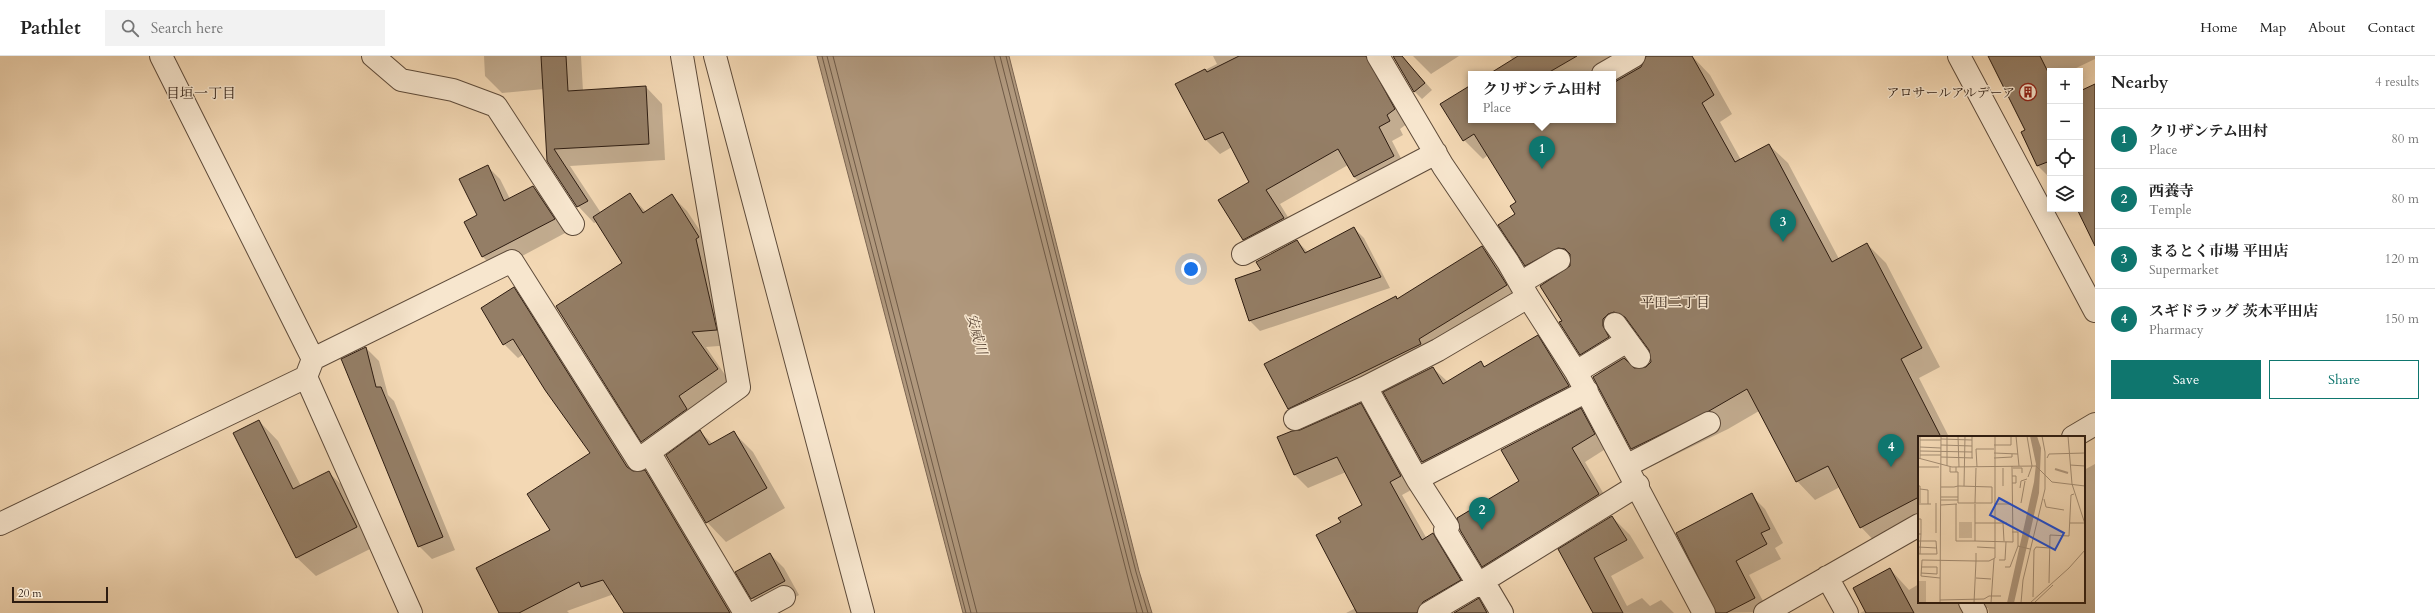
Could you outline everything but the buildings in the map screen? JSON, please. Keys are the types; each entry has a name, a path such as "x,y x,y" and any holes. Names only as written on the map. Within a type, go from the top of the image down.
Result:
{"street":[{"path":"161,56 309,368 411,613"},
{"path":"373,56 401,80 452,90 496,106 573,224"},
{"path":"0,524 309,368 512,262 638,460 650,452 739,387 682,56"},
{"path":"715,56 863,613"},
{"path":"1378,56 1436,153 1576,372 1628,465 1704,613"},
{"path":"1608,71 1634,56"},
{"path":"1959,56 2095,311"},
{"path":"1243,254 1436,153"},
{"path":"1295,419 1366,387 1438,350 1524,290 1559,260"},
{"path":"1576,372 1627,341"},
{"path":"1366,387 1417,479 1448,527 1445,530 1502,613"},
{"path":"1417,479 1587,391"},
{"path":"1628,465 1709,423"},
{"path":"2075,436 2095,424"},
{"path":"650,452 746,613"},
{"path":"1429,613 1638,485"},
{"path":"1765,613 1918,526"},
{"path":"1827,577 1847,613"},
{"path":"754,613 784,597"},
{"path":"1971,603 1976,613"}],"water":[{"name":"安威川","path":"817,56 1009,56 1139,571 1152,613 963,613"}],"place":[{"name":"アロサールアルデーア","path":"2028,92"},
{"name":"クリザンテム田村","path":"1542,169"},
{"name":"まるとく市場 平田店","path":"1783,242"},
{"name":"スギドラッグ 茨木平田店","path":"1891,467"},
{"name":"西養寺","path":"1482,530"}],"district":[{"name":"目垣一丁目","path":"201,93"},
{"name":"平田二丁目","path":"1675,302"}]}
